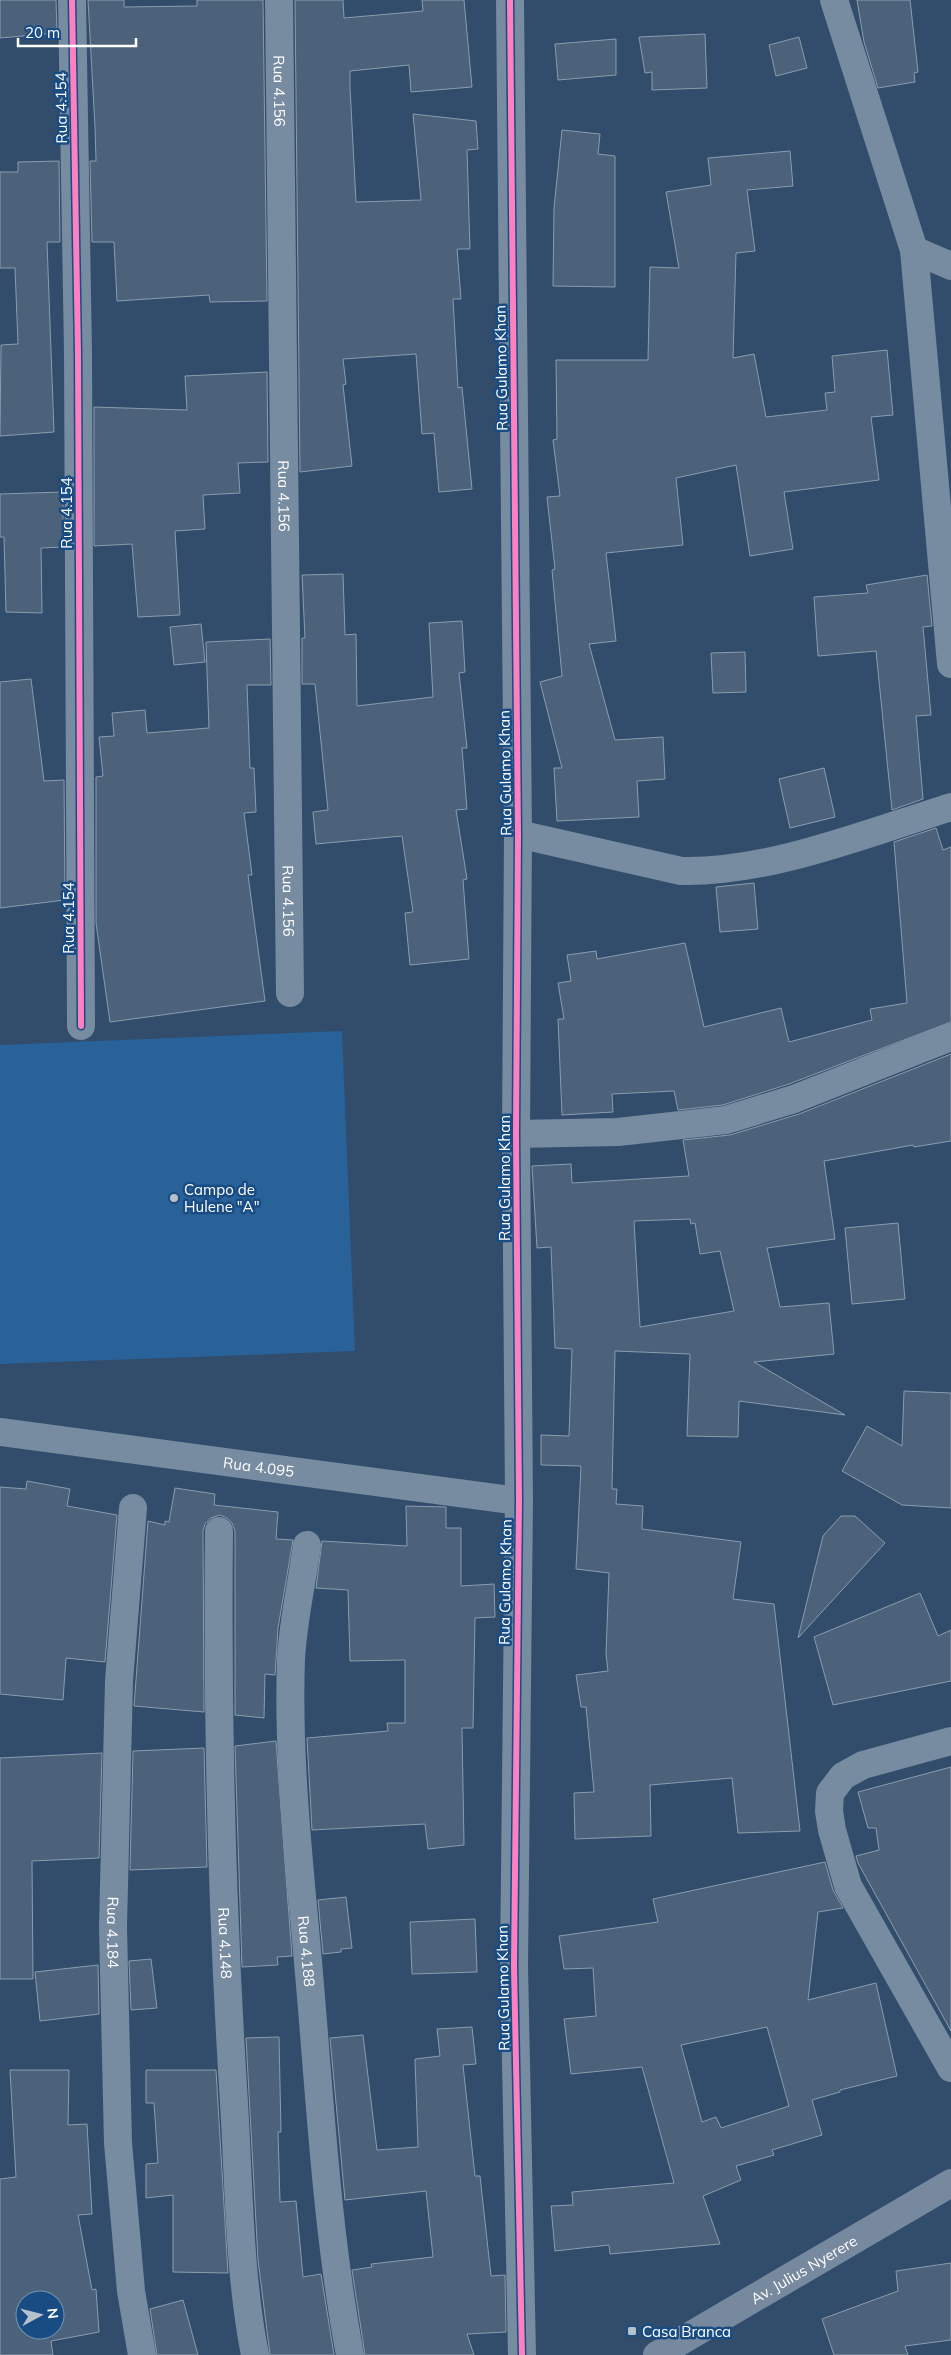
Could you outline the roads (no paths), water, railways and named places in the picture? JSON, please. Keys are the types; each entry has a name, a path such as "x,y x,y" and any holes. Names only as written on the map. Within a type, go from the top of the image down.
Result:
{"main road":[{"name":"Av. Julius Nyerere","path":"657,2355 951,2182"}],"street":[{"name":"Rua 4.154","path":"72,0 78,363 82,1026"},
{"name":"Rua 4.156","path":"279,0 290,993"},
{"name":"Rua Gulamo Khan","path":"510,0 518,834 516,1134 519,1501 514,1966 522,2355"},
{"path":"834,0 914,250 951,664"},
{"path":"914,250 951,266"},
{"path":"518,834 681,871 702,872 729,869 794,855 951,807"},
{"path":"516,1134 618,1132 726,1120 794,1099 951,1038"},
{"name":"Rua 4.095","path":"0,1432 519,1501"},
{"name":"Rua 4.184","path":"133,1508 119,1681 114,1975 118,2143 131,2291 142,2355"},
{"name":"Rua 4.148","path":"219,1531 218,1676 225,1958 239,2194 250,2330 255,2355"},
{"name":"Rua 4.188","path":"307,1545 292,1656 291,1710 294,1778 325,2182 338,2294 350,2355"},
{"path":"951,1740 863,1765 843,1776 830,1793 830,1812 832,1830 848,1886 951,2068"}],"place":[{"name":"Campo de Hulene \"A\"","path":"174,1198"},
{"name":"Casa Branca","path":"632,2331"}]}
